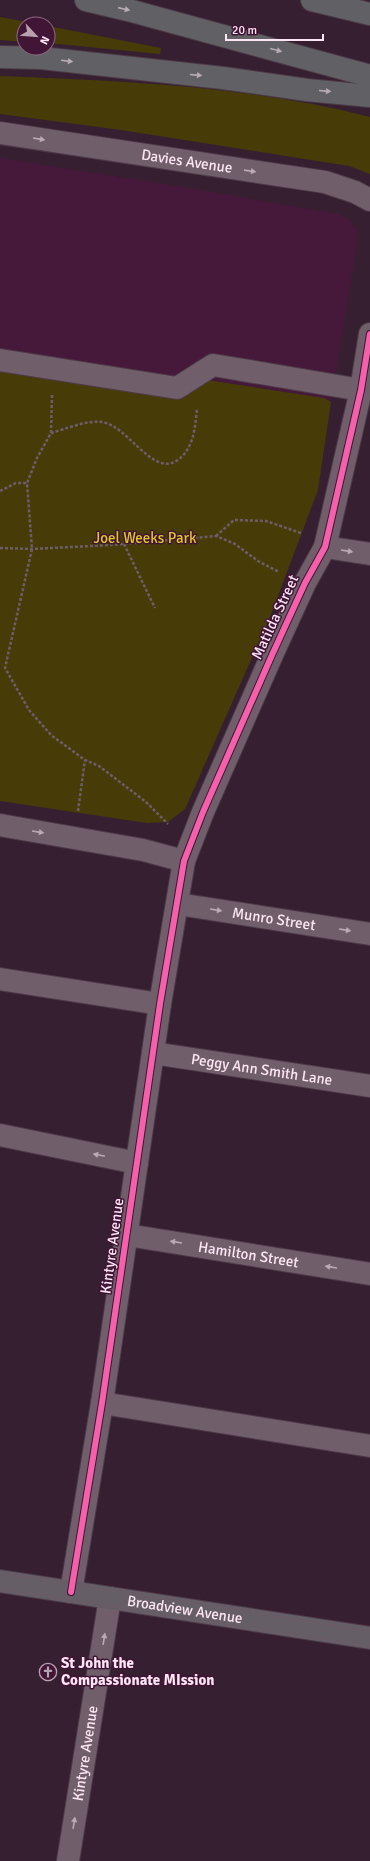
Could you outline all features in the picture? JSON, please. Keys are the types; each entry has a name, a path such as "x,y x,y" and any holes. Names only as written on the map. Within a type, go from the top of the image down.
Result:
{"highway":[{"path":"86,0 370,76"},
{"path":"312,0 370,14"},
{"path":"0,57 41,58 223,78 307,90 370,96"}],"main road":[{"name":"Broadview Avenue","path":"0,1581 370,1638"}],"street":[{"name":"Davies Avenue","path":"0,133 325,182 355,192 370,200"},
{"name":"Matilda Street","path":"178,904 184,861 203,812 269,662 305,584 325,547 361,390 370,334"},
{"path":"0,360 177,388 213,365 361,390"},
{"path":"325,547 370,554"},
{"path":"0,825 143,850 184,861"},
{"name":"Munro Street","path":"178,904 370,934"},
{"name":"Kintyre Avenue","path":"71,1592 102,1403 160,1004 178,904"},
{"path":"0,979 160,1004"},
{"name":"Peggy Ann Smith Lane","path":"153,1053 370,1086"},
{"path":"0,1135 137,1163"},
{"name":"Hamilton Street","path":"127,1234 370,1274"},
{"path":"102,1403 370,1446"},
{"name":"Kintyre Avenue","path":"68,1861 110,1598"}],"path":[{"path":"57,369 51,401 51,433 37,458 27,483 32,549 5,668 29,710 51,735 85,760 99,766 146,802 170,826"},
{"path":"51,433 86,423 100,421 121,431 154,460 164,463 174,462 184,455 192,441 199,397 194,378"},
{"path":"0,491 16,483 27,483"},
{"path":"216,536 234,520 266,522 305,534"},
{"path":"0,548 32,549 124,544 216,536 235,544 258,561 282,574"},
{"path":"124,544 155,608"},
{"path":"76,818 85,760"}],"shaded area":[{"path":"0,158 338,214 350,220 357,230 357,244 331,402 324,398 207,380 0,369"}],"green space":[{"path":"0,17 16,20 16,41 0,40"},
{"path":"56,28 161,48 160,54 56,44"},
{"path":"0,76 140,83 232,92 279,98 370,117 370,174 349,166 121,130 0,114"},
{"name":"Joel Weeks Park","path":"0,369 207,380 324,398 331,402 318,490 270,617 185,809 168,822 147,823 0,801"}],"tram line":[{"path":"0,1573 370,1631"},
{"path":"0,1589 370,1647"}],"cycle path":[{"path":"71,1592 102,1403 160,1004 184,861 203,812 272,655 305,583 325,547 361,390 370,334"}],"place":[{"name":"St John the Compassionate MIssion","path":"48,1672"}]}
